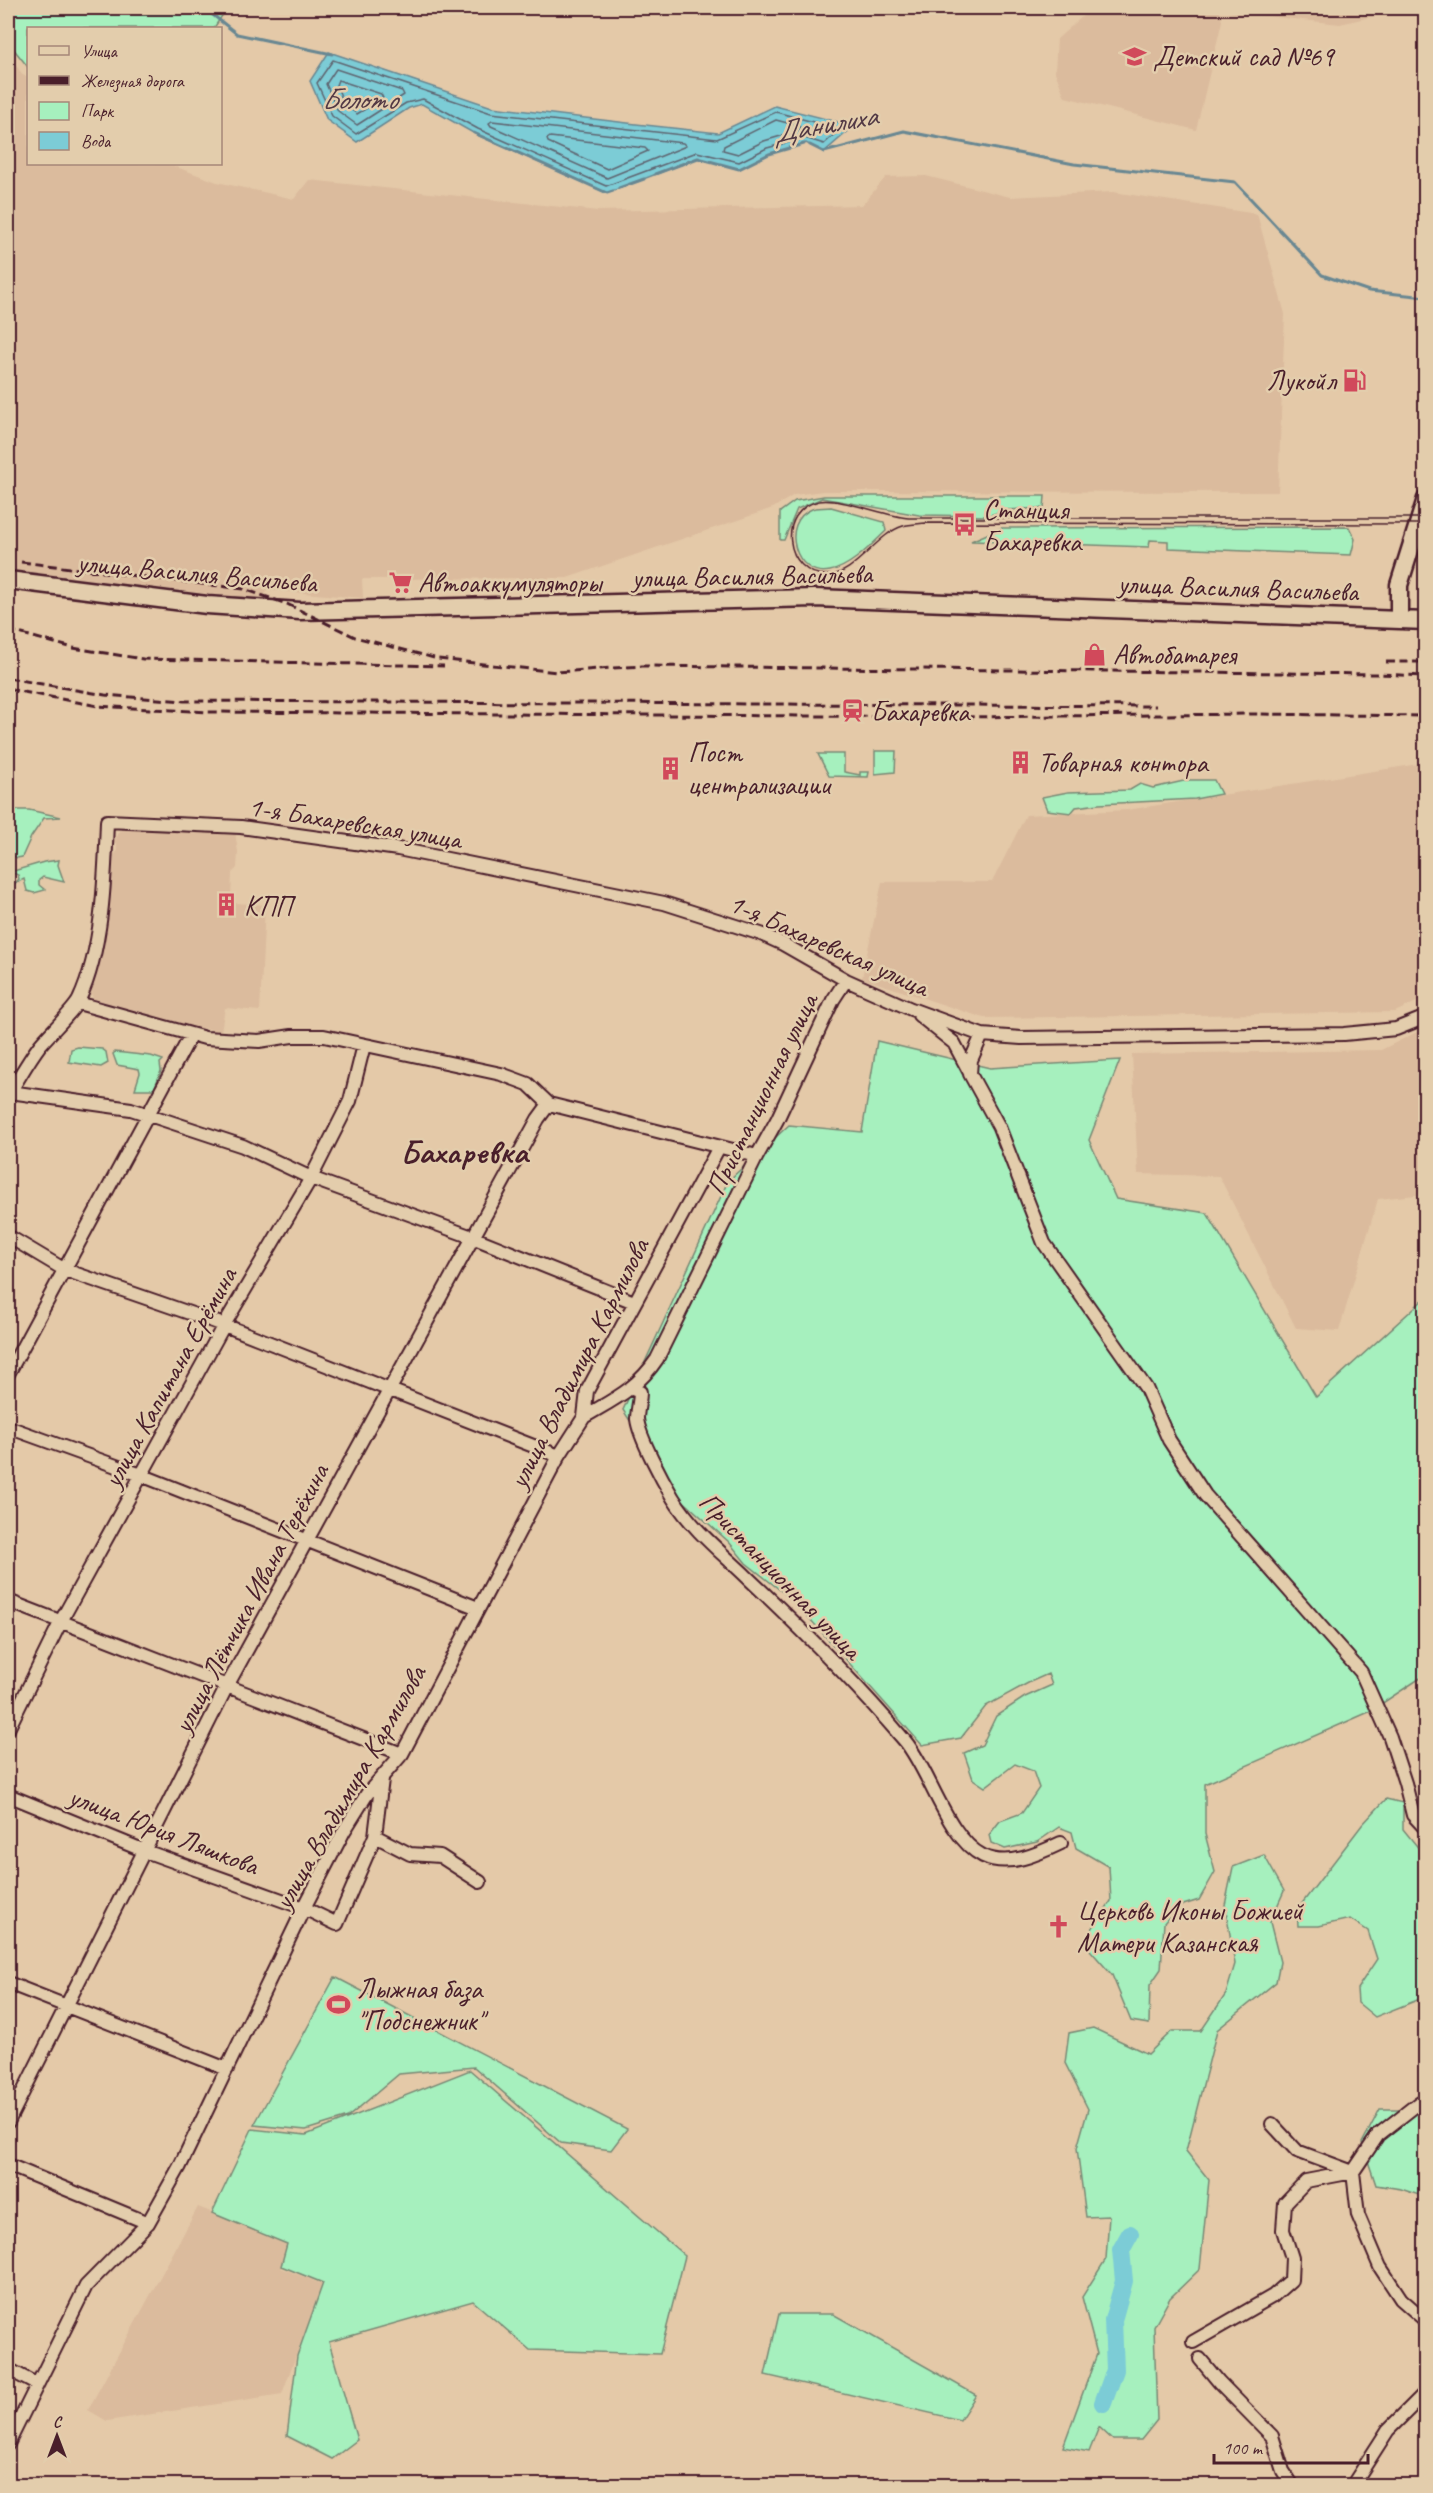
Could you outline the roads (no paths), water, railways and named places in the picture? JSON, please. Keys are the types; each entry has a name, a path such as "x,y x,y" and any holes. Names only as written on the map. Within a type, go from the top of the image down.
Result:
{"main road":[{"path":"1399,620 1399,585 1425,499"},
{"name":"улица Василия Васильева","path":"8,580 207,605 300,611 815,598 1425,621"}],"street":[{"name":"1-я Бахаревская улица","path":"78,1003 90,967 96,938 102,898 107,821 241,827 398,849 664,903 761,934 846,980 911,1009 982,1035 1021,1038 1344,1034 1396,1029 1425,1017"},
{"name":"Пристанционная улица","path":"846,980 833,1000 777,1120 657,1359 647,1375 632,1389 640,1392 637,1420 649,1450 673,1497 693,1526 827,1657 906,1742 957,1833 982,1856 1003,1861 1038,1855 1061,1843"},
{"path":"634,1302 472,1237 311,1178 243,1146 149,1115 113,1106 9,1093 33,1054 78,1003 191,1035 242,1041 314,1035 510,1076 537,1090 549,1104 757,1156"},
{"path":"911,1009 954,1043 999,1127 1044,1243 1146,1388 1169,1440 1205,1495 1361,1672 1390,1737 1413,1815 1425,1829"},
{"path":"8,1374 191,1035"},
{"path":"970,1074 971,1060 982,1035"},
{"name":"улица Капитана Ерёмина","path":"8,1729 61,1621 141,1475 224,1325 311,1178 350,1101 364,1045"},
{"name":"улица Лётчика Ивана Терёхина","path":"8,2122 226,1686 472,1237 538,1119 549,1104"},
{"name":"улица Владимира Кармилова","path":"8,2444 86,2286 148,2223 180,2166 304,1908 344,1831 367,1794 402,1754 559,1455 584,1417 587,1391 719,1147"},
{"path":"8,1236 65,1270 224,1325 559,1455"},
{"path":"584,1417 632,1389"},
{"path":"8,1427 141,1475 478,1608"},
{"path":"8,1601 402,1754"},
{"path":"382,1779 375,1836 410,1854 440,1856 480,1882"},
{"name":"улица Юрия Ляшкова","path":"8,1795 145,1851 304,1908 337,1924 375,1836"},
{"path":"8,1983 227,2069"},
{"path":"1425,2102 1420,2102 1378,2135 1353,2172 1358,2215 1380,2267 1401,2299 1425,2321"},
{"path":"1272,2124 1298,2151 1353,2172"},
{"path":"8,2165 148,2223"},
{"path":"1192,2342 1273,2296 1291,2280 1292,2258 1283,2229 1285,2203 1306,2181 1353,2172"},
{"path":"1200,2359 1219,2382 1272,2436 1283,2471 1293,2486"},
{"path":"8,2369 36,2384"},
{"path":"1352,2486 1388,2430 1425,2392"}],"water":[{"name":"Болото","path":"329,52 492,107 718,133 775,106 854,126 824,152 806,143 769,154 739,169 698,158 607,193 475,134 422,104 409,108 357,142 327,120 310,81"}],"waterway":[{"name":"Данилиха","path":"204,8 237,34 332,54"},
{"name":"Данилиха","path":"810,145 824,152 904,131 1074,164 1235,182 1322,275 1369,291 1426,297"},
{"name":"Данилиха","path":"474,133 607,193 613,191"},
{"name":"Данилиха","path":"655,174 698,158 739,169 769,154 804,144"},
{"name":"Данилиха","path":"619,188 644,179"},
{"path":"1103,2403 1115,2370 1113,2320 1124,2281 1121,2250 1130,2234"}],"tram line":[{"path":"1426,518 909,518 828,500 805,507 796,516 791,528 791,541 794,554 802,565 813,572 827,575 837,574 847,569 893,530 906,525 926,523 1426,524"}],"railway":[{"path":"21,562 244,589 287,604 355,637 438,659 557,672 642,666 1426,676"},
{"path":"8,630 73,648 143,659 444,666"},
{"path":"1386,662 1426,662"},
{"path":"8,678 105,695 184,701 1156,706"},
{"path":"8,689 98,706 207,712 960,717 1255,714 1426,716"}],"place":[{"name":"Детский сад №69","path":"1135,56"},
{"name":"Лукойл","path":"1354,380"},
{"name":"Станция Бахаревка","path":"965,525"},
{"name":"Автоаккумуляторы","path":"400,582"},
{"name":"Автобатарея","path":"1095,654"},
{"name":"Бахаревка","path":"853,711"},
{"name":"Товарная контора","path":"1020,762"},
{"name":"Пост централизации","path":"670,768"},
{"name":"КПП","path":"226,905"},
{"name":"Церковь Иконы Божией Матери Казанская","path":"1059,1926"},
{"name":"Лыжная база \"Подснежник\"","path":"339,2004"}],"district":[{"name":"Бахаревка","path":"464,1151"}]}
